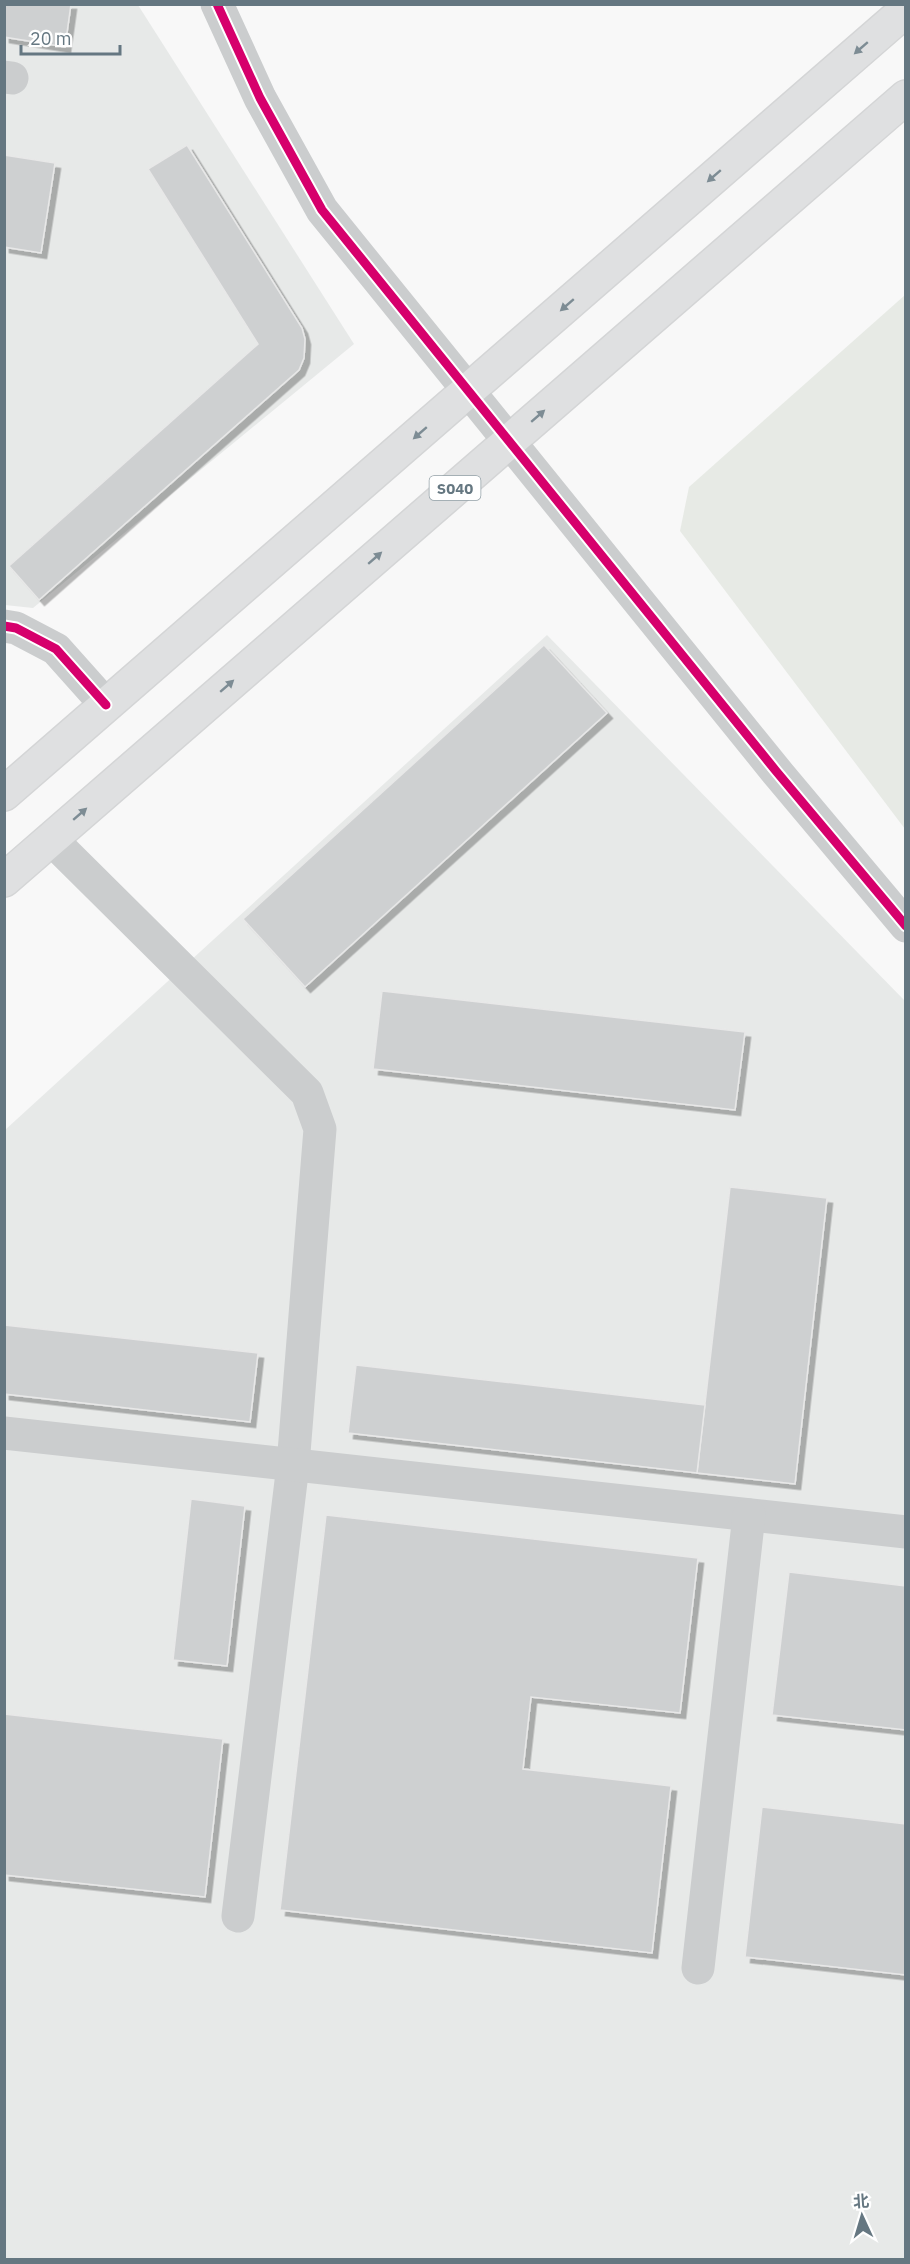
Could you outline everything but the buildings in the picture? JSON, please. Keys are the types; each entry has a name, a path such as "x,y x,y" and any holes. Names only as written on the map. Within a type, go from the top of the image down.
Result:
{"main road":[{"path":"4,794 906,10"},
{"name":"S040","path":"4,880 906,97"}],"street":[{"path":"217,4 260,98 322,210 776,771 906,926"},
{"path":"4,626 16,628 56,650 106,705"},
{"path":"51,839 307,1094 320,1129 293,1465 238,1916"},
{"path":"4,1433 906,1533"},
{"path":"698,1968 749,1515"}],"shaded area":[{"path":"5,5 138,5 354,344 33,608 5,605"},
{"path":"905,295 905,829 680,531 689,487"},
{"path":"547,635 905,1001 905,2259 5,2260 5,1130"}],"cycle path":[{"path":"217,4 260,98 322,210 776,771 906,926"},
{"path":"4,626 16,628 56,649 106,705"}]}
